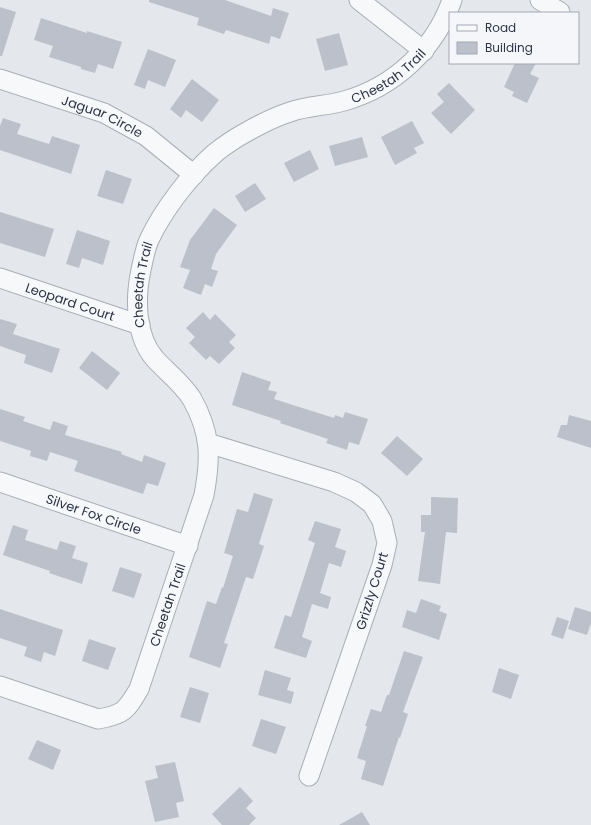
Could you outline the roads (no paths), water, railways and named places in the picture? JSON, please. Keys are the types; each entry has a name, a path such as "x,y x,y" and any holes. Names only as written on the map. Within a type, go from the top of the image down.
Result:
{"street":[{"path":"359,0 424,51"},
{"name":"Cheetah Trail","path":"0,686 98,719 115,716 129,707 138,689 188,546 204,495 209,470 208,443 203,422 191,398 154,358 145,343 140,325 138,299 141,271 149,241 168,207 194,174 215,153 249,130 290,112 344,101 373,90 402,72 424,51 437,33 447,14 452,0"},
{"path":"540,0 560,12"},
{"name":"Jaguar Circle","path":"0,79 104,113 146,136 194,174"},
{"name":"Leopard Court","path":"0,278 140,325"},
{"name":"Grizzly Court","path":"208,443 341,485 356,492 372,504 382,521 387,543 382,565 309,776"},
{"name":"Silver Fox Circle","path":"0,482 188,546"}]}
